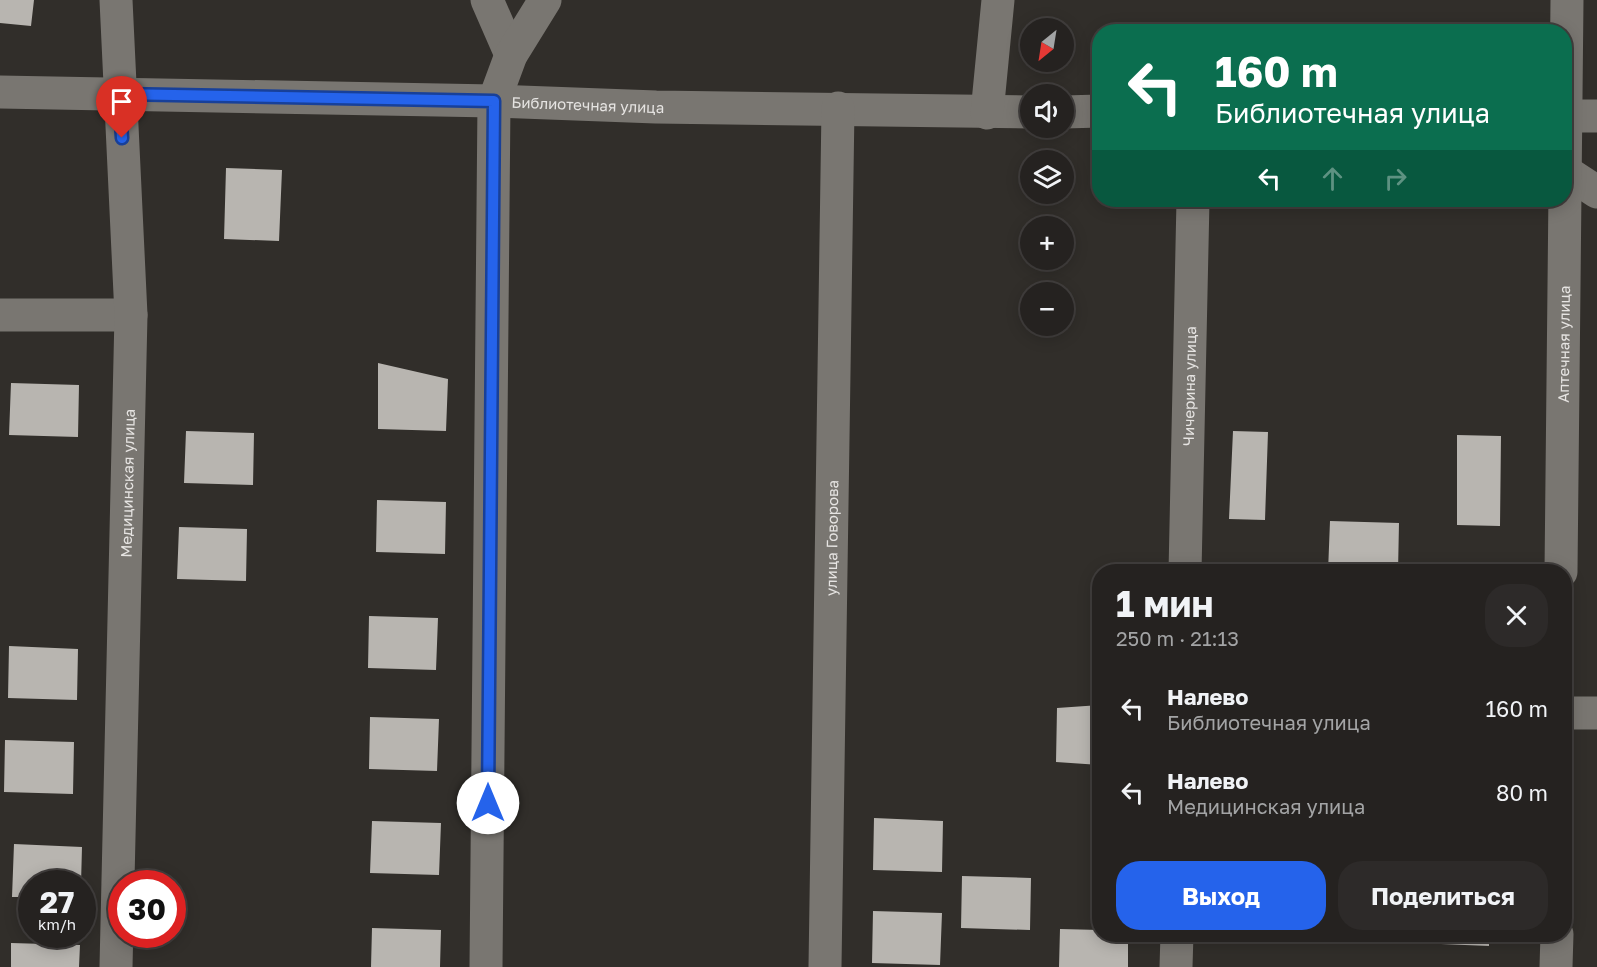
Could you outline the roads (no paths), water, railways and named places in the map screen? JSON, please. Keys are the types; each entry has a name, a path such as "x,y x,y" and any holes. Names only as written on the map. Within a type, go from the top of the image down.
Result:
{"street":[{"name":"Медицинская улица","path":"116,0 131,315 116,967"},
{"path":"487,0 511,55"},
{"path":"486,967 494,101 511,55 545,0"},
{"path":"987,113 998,0"},
{"name":"Аптечная улица","path":"1567,0 1567,24"},
{"name":"Библиотечная улица","path":"0,92 494,101 656,107 1020,112"},
{"name":"улица Говорова","path":"825,967 838,108"},
{"path":"1074,112 1092,111"},
{"path":"1572,116 1597,116"},
{"path":"1572,176 1597,192"},
{"name":"Чичерина улица","path":"1185,564 1193,207"},
{"name":"Аптечная улица","path":"1561,564 1565,207"},
{"path":"0,315 131,315"},
{"path":"1572,713 1597,713"},
{"path":"1176,967 1177,942"},
{"path":"1556,967 1557,942"}]}
